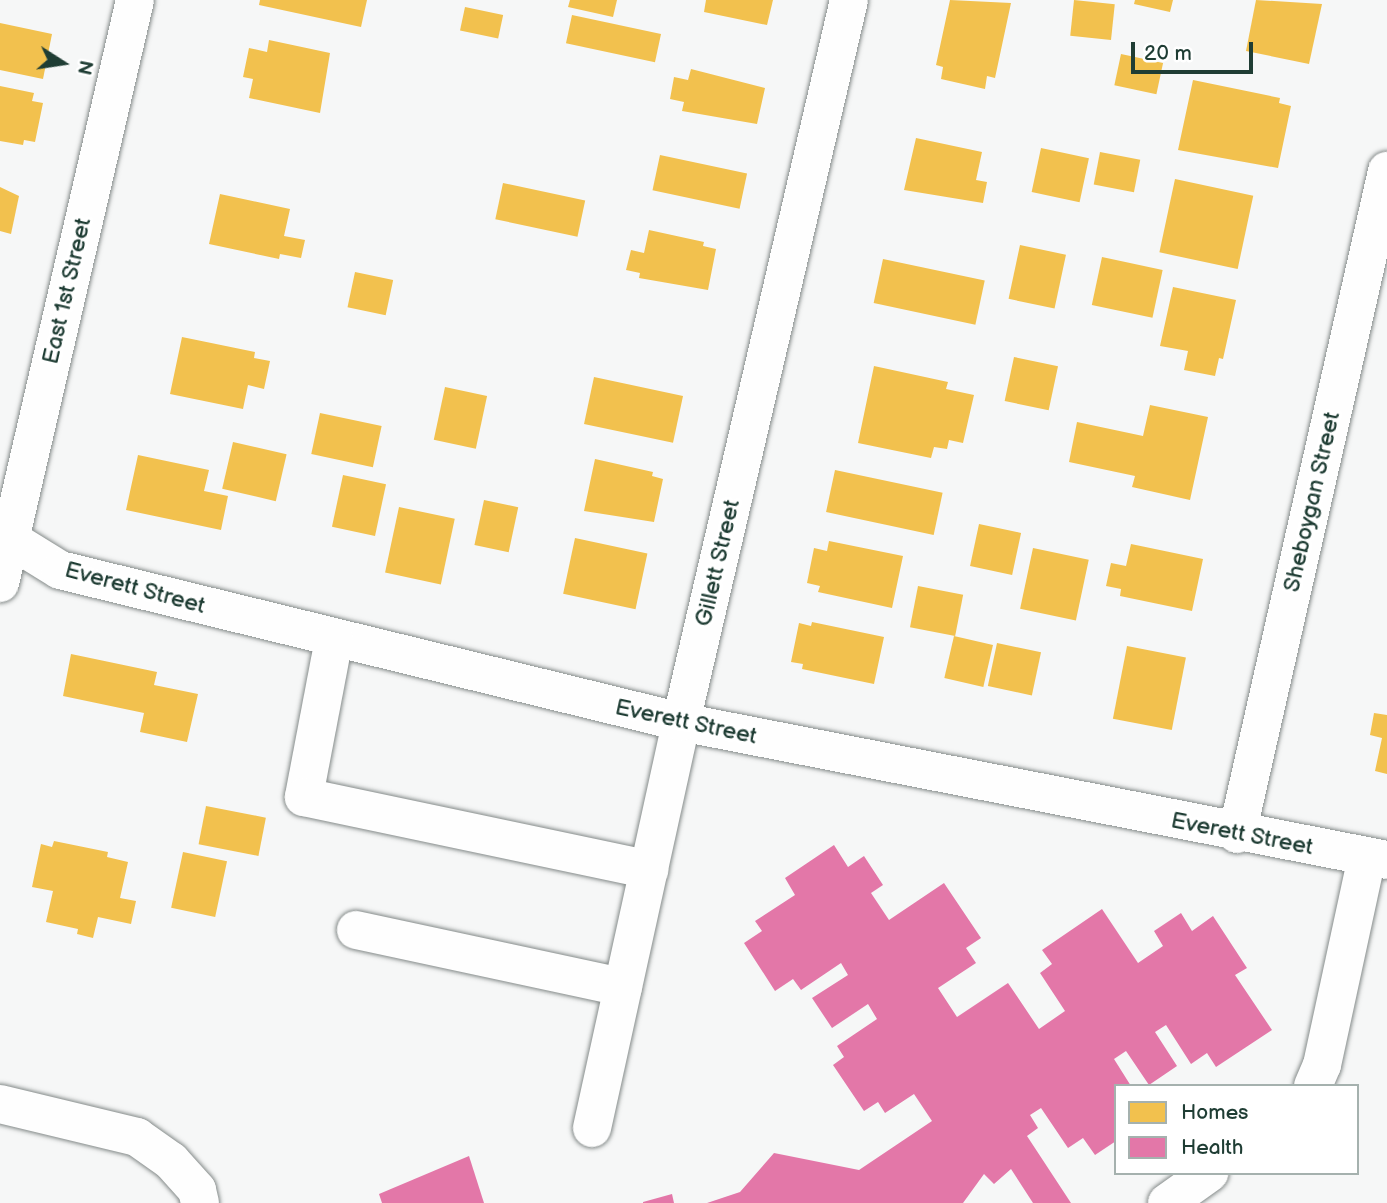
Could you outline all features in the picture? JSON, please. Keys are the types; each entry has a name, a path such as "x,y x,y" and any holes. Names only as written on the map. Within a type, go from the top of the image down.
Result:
{"street":[{"name":"East 1st Street","path":"0,583 5,537 135,0"},
{"name":"Gillett Street","path":"592,1128 681,722 849,0"},
{"name":"Sheboygan Street","path":"1237,834 1387,171"},
{"name":"Everett Street","path":"5,537 60,570 681,722 1237,834 1377,858"},
{"path":"334,639 304,797 649,870"},
{"path":"1314,1084 1322,1065 1377,858"},
{"path":"356,930 623,987"},
{"path":"0,1104 138,1138 171,1161 197,1190 200,1203"},
{"path":"1167,1203 1206,1175"}],"building: Homes":[{"path":"260,0 367,0 361,27 259,5"},
{"path":"570,0 617,0 613,17 568,7"},
{"path":"706,0 773,0 767,25 704,12"},
{"path":"950,0 1011,3 995,78 987,76 985,89 941,79 943,67 936,65"},
{"path":"1074,0 1115,4 1111,40 1070,36"},
{"path":"1135,0 1173,0 1170,12 1134,4"},
{"path":"1256,0 1322,4 1309,64 1246,51"},
{"path":"465,7 503,15 498,39 460,30"},
{"path":"572,15 661,34 655,62 566,43"},
{"path":"0,23 52,34 43,79 0,70"},
{"path":"269,40 330,53 320,113 249,98 253,79 243,77 249,48 267,52"},
{"path":"1121,54 1163,63 1156,94 1114,85"},
{"path":"691,69 765,88 757,124 682,111 684,102 670,99 674,77 688,80"},
{"path":"1193,80 1280,98 1279,103 1291,106 1278,168 1178,150"},
{"path":"0,86 34,93 32,101 43,103 35,142 24,140 23,145 0,141"},
{"path":"916,138 982,152 976,180 987,182 983,203 904,190"},
{"path":"1041,148 1089,158 1080,202 1032,192"},
{"path":"1100,152 1140,160 1134,192 1094,184"},
{"path":"660,155 747,174 740,209 653,190"},
{"path":"1175,179 1253,196 1238,269 1159,252"},
{"path":"503,183 585,200 577,237 495,219"},
{"path":"0,187 19,196 11,234 0,231"},
{"path":"220,194 290,209 284,236 305,240 301,258 280,254 279,259 209,244"},
{"path":"649,230 704,242 703,246 716,249 708,290 639,278 640,273 626,270 631,250 644,253"},
{"path":"1020,245 1066,255 1055,309 1009,299"},
{"path":"1102,257 1163,270 1152,318 1092,305"},
{"path":"883,259 985,281 975,325 874,303"},
{"path":"355,272 393,280 386,315 348,307"},
{"path":"1173,287 1236,300 1223,359 1219,358 1215,376 1184,370 1188,351 1160,346"},
{"path":"182,337 255,352 254,358 270,361 264,389 248,385 243,409 170,394"},
{"path":"1014,357 1058,366 1049,410 1005,401"},
{"path":"874,366 948,382 946,389 974,395 963,443 949,440 947,449 934,447 931,458 858,443"},
{"path":"594,377 683,396 673,443 584,424"},
{"path":"445,387 487,396 476,449 434,440"},
{"path":"1150,405 1208,417 1190,500 1132,487 1135,476 1069,462 1077,422 1143,436"},
{"path":"320,413 382,426 373,467 311,454"},
{"path":"233,442 287,454 276,501 222,489"},
{"path":"138,455 209,470 204,491 228,496 221,530 126,510"},
{"path":"595,459 653,472 652,476 663,479 654,522 584,511"},
{"path":"835,470 943,493 934,535 826,512"},
{"path":"343,475 386,484 375,536 332,527"},
{"path":"484,500 518,507 509,552 474,545"},
{"path":"399,507 455,519 441,584 385,573"},
{"path":"979,524 1021,533 1012,575 970,566"},
{"path":"575,538 647,553 636,609 563,594"},
{"path":"829,541 903,556 892,608 818,592 820,586 807,583 814,548 827,551"},
{"path":"1131,544 1203,559 1192,611 1120,596 1121,589 1106,586 1111,563 1126,566"},
{"path":"1033,548 1089,560 1076,620 1020,609"},
{"path":"918,586 963,595 955,636 910,627"},
{"path":"812,622 884,637 874,684 802,669 803,664 791,662 799,623 811,626"},
{"path":"954,636 993,645 983,687 944,678"},
{"path":"997,643 1041,652 1032,695 988,686"},
{"path":"1127,646 1186,657 1172,730 1113,719"},
{"path":"71,654 157,672 154,685 198,694 187,742 140,732 144,713 63,696"},
{"path":"1374,713 1387,715 1387,774 1375,771 1382,738 1370,735"},
{"path":"206,806 266,818 258,856 199,844"},
{"path":"54,841 108,852 107,857 128,862 120,898 136,901 131,924 98,917 93,938 77,934 78,929 46,922 53,891 32,887 41,844 52,847"},
{"path":"183,852 227,861 215,917 171,908"}],"building: Health":[{"path":"834,845 848,867 864,856 883,885 871,893 889,920 944,883 981,938 966,948 976,963 938,988 957,1017 1008,983 1039,1029 1065,1011 1040,973 1052,964 1042,950 1102,909 1138,963 1163,946 1154,931 1181,913 1192,931 1213,916 1247,968 1235,975 1272,1030 1216,1067 1207,1053 1191,1064 1166,1025 1155,1032 1177,1066 1150,1084 1126,1051 1114,1059 1130,1084 1114,1084 1114,1142 1095,1155 1083,1138 1068,1148 1041,1108 1030,1115 1038,1128 1027,1136 1071,1203 1033,1203 1011,1169 994,1184 984,1174 963,1203 707,1203 740,1192 774,1153 859,1170 932,1121 914,1094 885,1113 878,1102 864,1111 833,1065 844,1057 837,1046 877,1019 868,1004 832,1028 812,998 848,975 841,963 801,990 793,979 775,991 744,943 762,931 755,921 795,895 785,878"},
{"path":"469,1156 484,1203 382,1203 379,1194"},
{"path":"672,1194 674,1203 643,1203 643,1202"}]}
